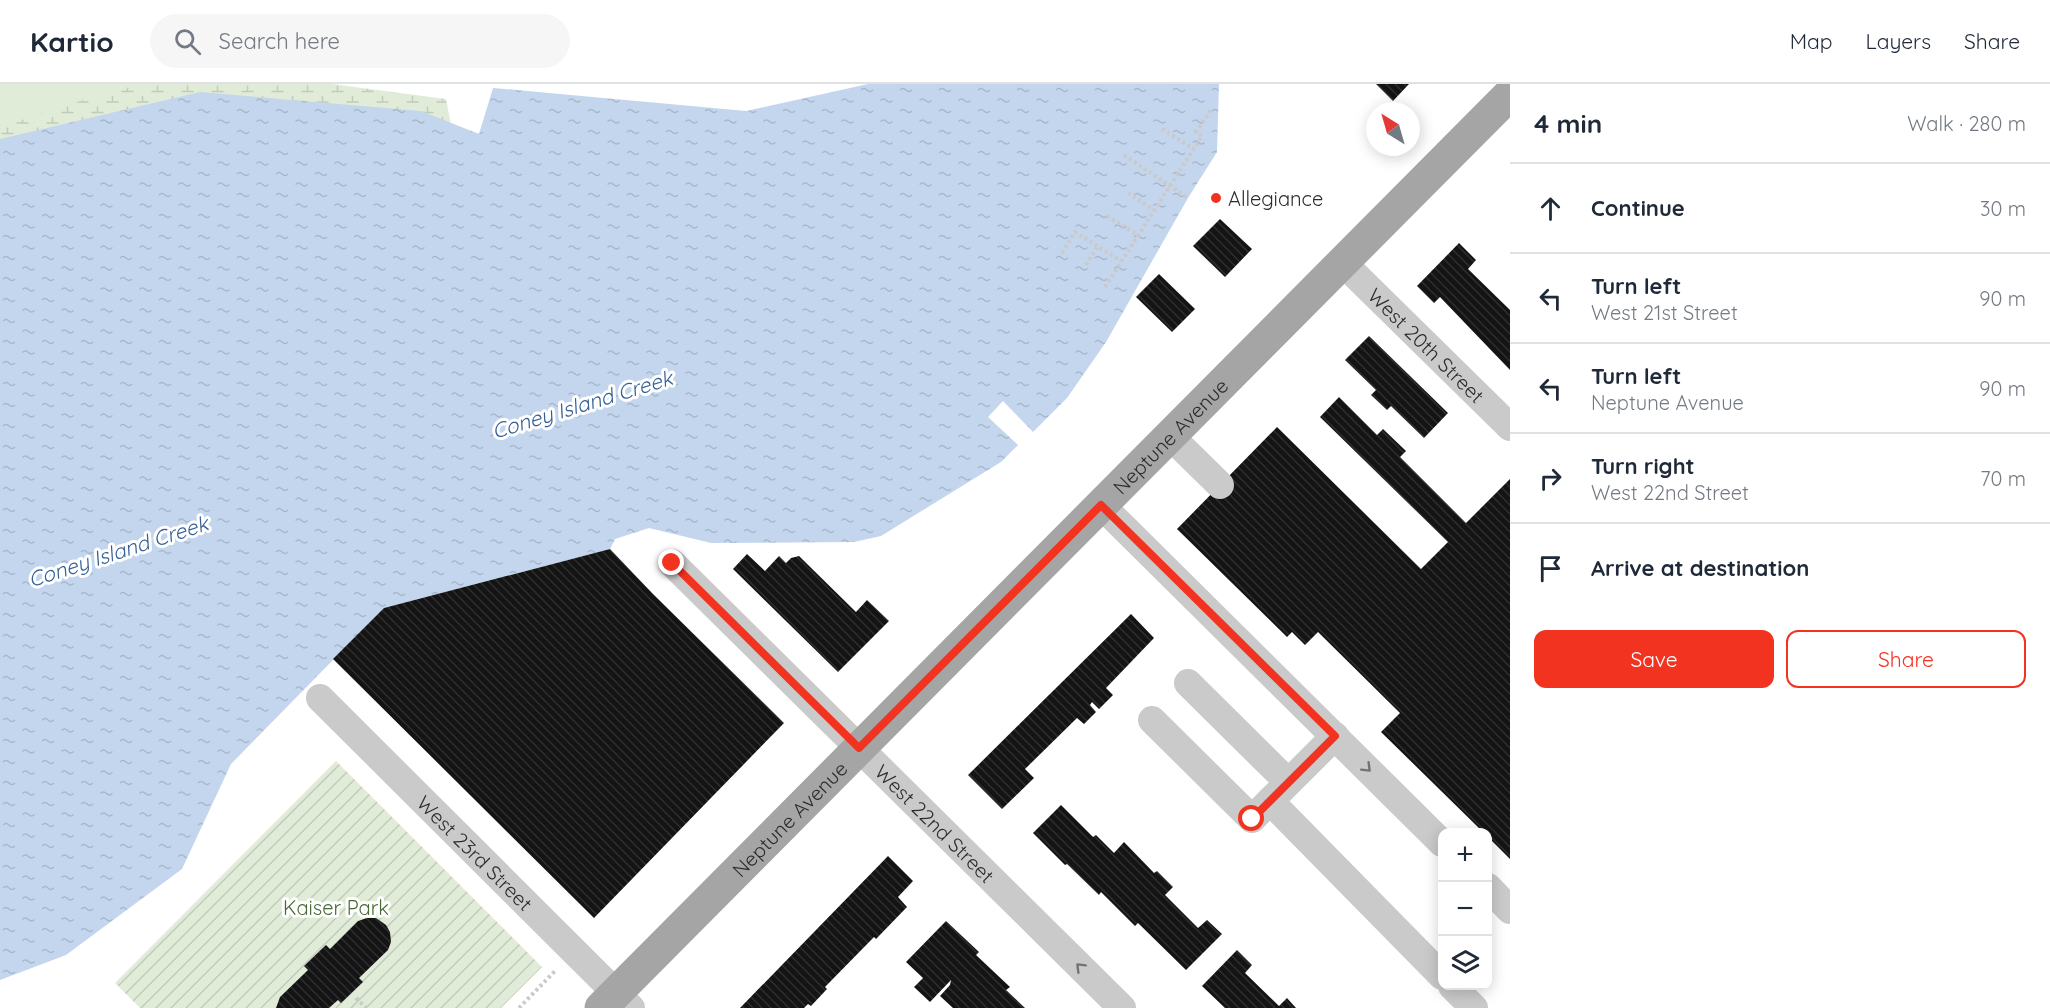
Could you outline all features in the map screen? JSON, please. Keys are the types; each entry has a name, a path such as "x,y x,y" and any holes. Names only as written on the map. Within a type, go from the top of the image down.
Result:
{"main road":[{"name":"Neptune Avenue","path":"616,1003 859,748 1510,94"}],"street":[{"name":"West 20th Street","path":"1343,263 1510,428"},
{"path":"1170,436 1220,485"},
{"path":"1101,505 1438,838"},
{"name":"West 22nd Street","path":"672,563 1122,1008"},
{"path":"1188,683 1279,792 1438,970"},
{"name":"West 23rd Street","path":"320,698 616,1003"},
{"path":"1152,720 1252,819 1335,736"},
{"path":"1492,891 1510,910"},
{"path":"1456,990 1474,1008"}],"path":[{"path":"1105,286 1202,136 1196,132 1210,110"},
{"path":"1162,129 1194,149"},
{"path":"1124,155 1188,198"},
{"path":"1128,193 1154,210"},
{"path":"1107,216 1138,235"},
{"path":"1062,254 1075,232 1121,261"},
{"path":"1086,265 1098,246"},
{"path":"519,1008 561,965"},
{"path":"356,998 366,1008"}],"green space":[{"path":"0,84 197,84 0,139"},
{"path":"140,84 332,84 446,99 452,130 0,192 0,127"},
{"name":"Kaiser Park","path":"336,761 542,967 501,1008 140,1008 115,983"}],"water":[{"name":"Coney Island Creek","path":"868,84 1219,84 1217,152 1188,198 1106,342 1067,398 1033,432 1003,401 988,417 1018,445 1001,462 881,536 854,542 711,543 649,528 615,539 610,549 384,608 231,764 182,869 66,955 0,980 0,139 200,92 421,111 479,134 493,88 746,111"}],"building":[{"path":"1376,84 1409,84 1393,101"},
{"path":"1220,219 1252,249 1225,277 1193,246"},
{"path":"1459,243 1476,260 1468,269 1510,310 1510,370 1440,297 1434,303 1417,286"},
{"path":"1159,274 1195,309 1172,332 1136,297"},
{"path":"1369,336 1448,413 1424,438 1391,406 1387,410 1371,395 1376,390 1345,360"},
{"path":"1339,397 1377,435 1383,429 1406,451 1400,457 1466,523 1510,479 1510,859 1492,841 1492,828 1479,828 1381,732 1400,713 1318,632 1305,645 1292,632 1287,637 1177,529 1277,427 1421,569 1448,542 1320,417"},
{"path":"610,549 784,723 594,918 333,659 384,608"},
{"path":"747,554 765,571 779,556 786,563 791,558 799,556 856,612 867,600 889,621 838,672 733,569"},
{"path":"1131,614 1154,638 1106,688 1113,695 1099,709 1092,702 1090,705 1096,712 1084,724 1077,718 1025,769 1034,778 1002,809 968,775"},
{"path":"1061,805 1093,837 1096,835 1114,853 1124,842 1154,873 1157,871 1173,887 1165,895 1198,928 1207,920 1222,934 1186,970 1138,923 1135,926 1101,892 1099,895 1033,833"},
{"path":"888,856 913,881 898,897 907,907 825,987 827,989 811,1006 808,1004 804,1008 740,1008"},
{"path":"376,918 386,925 390,932 391,942 388,950 359,978 363,982 341,1003 338,1000 329,1008 276,1008 280,997 308,970 304,966 326,945 330,949 358,921"},
{"path":"946,921 979,952 976,955 1010,987 1006,990 1025,1008 953,1008 940,996 950,985 951,980 930,1002 914,987 923,978 906,962"},
{"path":"1237,950 1252,965 1245,973 1279,1006 1287,998 1296,1008 1225,1008 1202,986"}],"place":[{"name":"Allegiance","path":"1216,198"}],"route":[{"path":"672,563 859,748 1101,505 1335,736 1252,819"}]}
